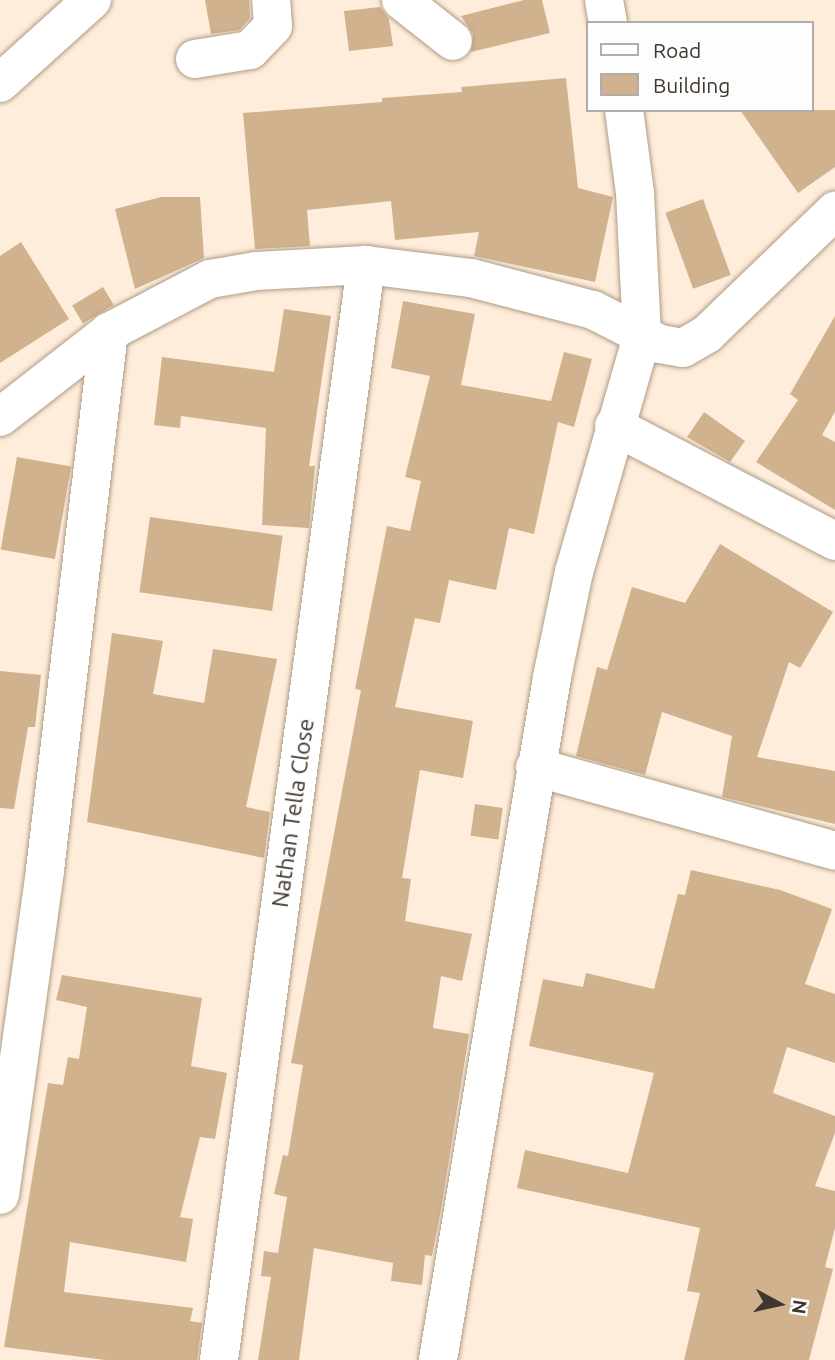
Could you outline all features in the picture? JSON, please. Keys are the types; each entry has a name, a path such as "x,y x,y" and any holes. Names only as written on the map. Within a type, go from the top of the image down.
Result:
{"street":[{"path":"0,83 92,0"},
{"path":"195,59 250,50 273,26 271,0"},
{"path":"401,0 453,41"},
{"path":"604,0 608,21"},
{"path":"438,1360 535,767 574,572 642,336 635,193 624,112"},
{"path":"0,417 109,332 210,279 256,271 366,265 471,278 581,306 617,320 642,336 683,348 707,334 835,211"},
{"name":"Nathan Tella Close","path":"219,1360 366,265"},
{"path":"0,1195 45,870 109,332"},
{"path":"614,426 835,541"},
{"path":"535,767 835,851"}],"building":[{"path":"205,0 249,0 250,18 239,30 211,34"},
{"path":"524,0 542,0 550,33 471,52 473,34 461,16"},
{"path":"380,7 389,19 393,46 349,51 344,11"},
{"path":"566,78 578,188 613,197 595,282 474,256 479,232 395,240 391,201 307,210 310,246 255,249 243,113 382,102 382,98 462,92 461,87"},
{"path":"835,110 835,167 798,193 741,112"},
{"path":"161,197 200,197 204,258 135,289 115,209"},
{"path":"703,199 731,275 693,289 665,213"},
{"path":"21,242 69,319 0,363 0,256"},
{"path":"103,287 114,305 83,324 72,306"},
{"path":"403,301 475,314 461,385 551,401 564,352 592,359 574,427 558,422 534,534 509,528 496,590 449,580 440,623 415,618 395,707 473,721 463,778 420,770 402,878 411,879 405,921 472,934 462,981 441,976 433,1028 469,1034 432,1256 425,1255 422,1285 391,1281 393,1263 314,1248 299,1360 258,1360 271,1277 261,1276 264,1251 278,1253 287,1197 274,1194 283,1155 288,1156 303,1065 291,1063 361,690 355,689 387,526 410,531 421,481 405,477 430,376 391,368"},
{"path":"284,309 331,316 309,466 315,466 309,528 262,525 266,428 181,416 180,428 154,425 162,357 274,372"},
{"path":"835,316 835,412 822,435 835,442 835,510 756,462 798,400 790,394"},
{"path":"704,412 745,441 730,462 687,437"},
{"path":"17,457 71,467 55,559 1,550"},
{"path":"150,517 283,536 272,611 139,592"},
{"path":"720,544 833,612 800,668 789,662 757,757 835,771 835,824 722,797 732,736 662,712 645,775 576,756 597,667 607,670 632,587 685,603"},
{"path":"112,633 163,641 153,694 204,703 213,649 277,659 246,807 270,812 264,858 87,822"},
{"path":"0,671 41,675 35,727 28,727 14,809 0,808"},
{"path":"475,804 503,808 498,840 471,836"},
{"path":"691,870 780,890 832,909 805,984 835,994 835,1063 787,1047 773,1093 835,1116 835,1133 815,1186 835,1191 835,1228 825,1267 833,1269 809,1360 684,1360 700,1293 687,1291 700,1228 517,1188 525,1150 628,1173 654,1073 529,1046 543,979 583,987 586,973 654,989 678,894 685,895"},
{"path":"62,975 202,998 191,1066 227,1073 215,1139 200,1137 180,1217 193,1219 186,1262 70,1242 64,1292 193,1308 190,1321 202,1323 197,1360 105,1360 4,1347 48,1083 63,1085 68,1057 79,1059 87,1007 56,1000"}]}
